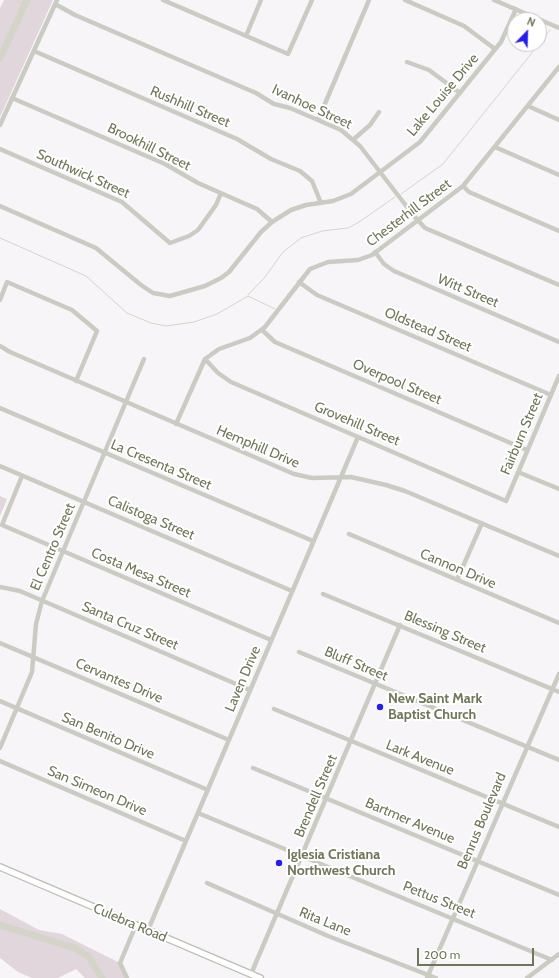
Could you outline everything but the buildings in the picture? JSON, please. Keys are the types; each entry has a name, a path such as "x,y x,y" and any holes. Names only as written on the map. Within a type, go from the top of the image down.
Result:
{"main road":[{"name":"Culebra Road","path":"0,867 260,978"}],"street":[{"path":"163,0 288,54 312,0"},
{"path":"246,36 261,0"},
{"path":"318,120 369,0"},
{"path":"405,0 464,26 495,49"},
{"path":"494,0 559,28"},
{"path":"0,125 56,2"},
{"name":"Ivanhoe Street","path":"56,2 68,10 256,93 274,104 290,108 341,130 354,139 417,220 430,231 559,285"},
{"name":"Lake Louise Drive","path":"0,206 92,246 105,254 148,290 157,294 170,296 183,293 221,278 240,261 261,232 272,222 291,210 348,196 426,136 495,49 502,39 516,9"},
{"name":"Rushhill Street","path":"34,51 237,139 271,159 300,171 312,181 321,203"},
{"path":"407,62 429,70 460,93"},
{"name":"Chesterhill Street","path":"205,359 219,349 250,338 262,330 277,315 308,271 316,265 328,262 358,260 365,258 463,186 559,67"},
{"name":"Brookhill Street","path":"12,98 165,164 190,179 257,209 272,222"},
{"path":"528,106 559,120"},
{"path":"354,139 370,125 379,112"},
{"path":"495,147 559,175"},
{"name":"Southwick Street","path":"0,149 122,202 170,243 188,236 198,230 216,205 221,193"},
{"path":"463,186 469,192 559,231"},
{"name":"Witt Street","path":"375,252 384,264 394,271 559,342"},
{"path":"0,300 7,282 72,310 97,331 76,381"},
{"name":"Oldstead Street","path":"299,282 318,294 551,395"},
{"name":"Overpool Street","path":"262,330 276,342 527,450"},
{"name":"Hemphill Drive","path":"0,346 76,381 300,476 312,478 341,476 362,478 405,491 559,556"},
{"name":"El Centro Street","path":"0,748 32,672 36,624 42,601 144,359"},
{"path":"176,424 205,359"},
{"name":"Grovehill Street","path":"205,359 218,374 231,382 506,501"},
{"name":"Fairburn Street","path":"506,501 559,376"},
{"name":"La Cresenta Street","path":"0,408 314,542"},
{"name":"Laven Drive","path":"148,930 358,437"},
{"name":"Calistoga Street","path":"0,466 292,591"},
{"path":"518,472 559,489"},
{"name":"Costa Mesa Street","path":"22,476 2,525 272,640"},
{"path":"457,580 482,524"},
{"name":"Cannon Drive","path":"349,534 559,623"},
{"name":"Santa Cruz Street","path":"0,587 20,591 250,690"},
{"name":"Blessing Street","path":"323,594 559,692"},
{"name":"Brendell Street","path":"251,974 400,625"},
{"name":"Cervantes Drive","path":"0,643 229,740"},
{"name":"Bluff Street","path":"299,652 559,760"},
{"name":"Benrus Boulevard","path":"428,976 477,860 559,674"},
{"name":"San Benito Drive","path":"0,702 208,790"},
{"name":"Lark Avenue","path":"274,709 559,827"},
{"name":"San Simeon Drive","path":"0,761 186,841"},
{"name":"Bartmer Avenue","path":"253,768 559,895"},
{"name":"Pettus Street","path":"198,813 552,960"},
{"name":"Rita Lane","path":"206,883 277,914 436,978"},
{"path":"127,978 120,963 136,925"},
{"path":"527,978 559,954"}],"shaded area":[{"path":"4,0 53,0 0,117 0,8"},
{"path":"0,496 7,499 0,516"},
{"path":"0,909 39,930 62,934 120,963 127,978 85,978 76,969 58,978 32,978 18,972 0,958"}],"waterway":[{"path":"14,0 25,5"},
{"path":"0,58 27,0"},
{"path":"547,34 550,30"},
{"path":"401,194 443,164 533,52"},
{"path":"248,295 265,277 283,252 301,238 322,231 348,228 395,197"},
{"path":"0,238 86,276 127,313 151,323 166,326 194,322 217,314 248,296 275,309"},
{"path":"0,925 75,948 89,957 102,978"}],"place":[{"name":"New Saint Mark Baptist Church","path":"380,707"},
{"name":"Iglesia Cristiana Northwest Church","path":"279,863"}]}
